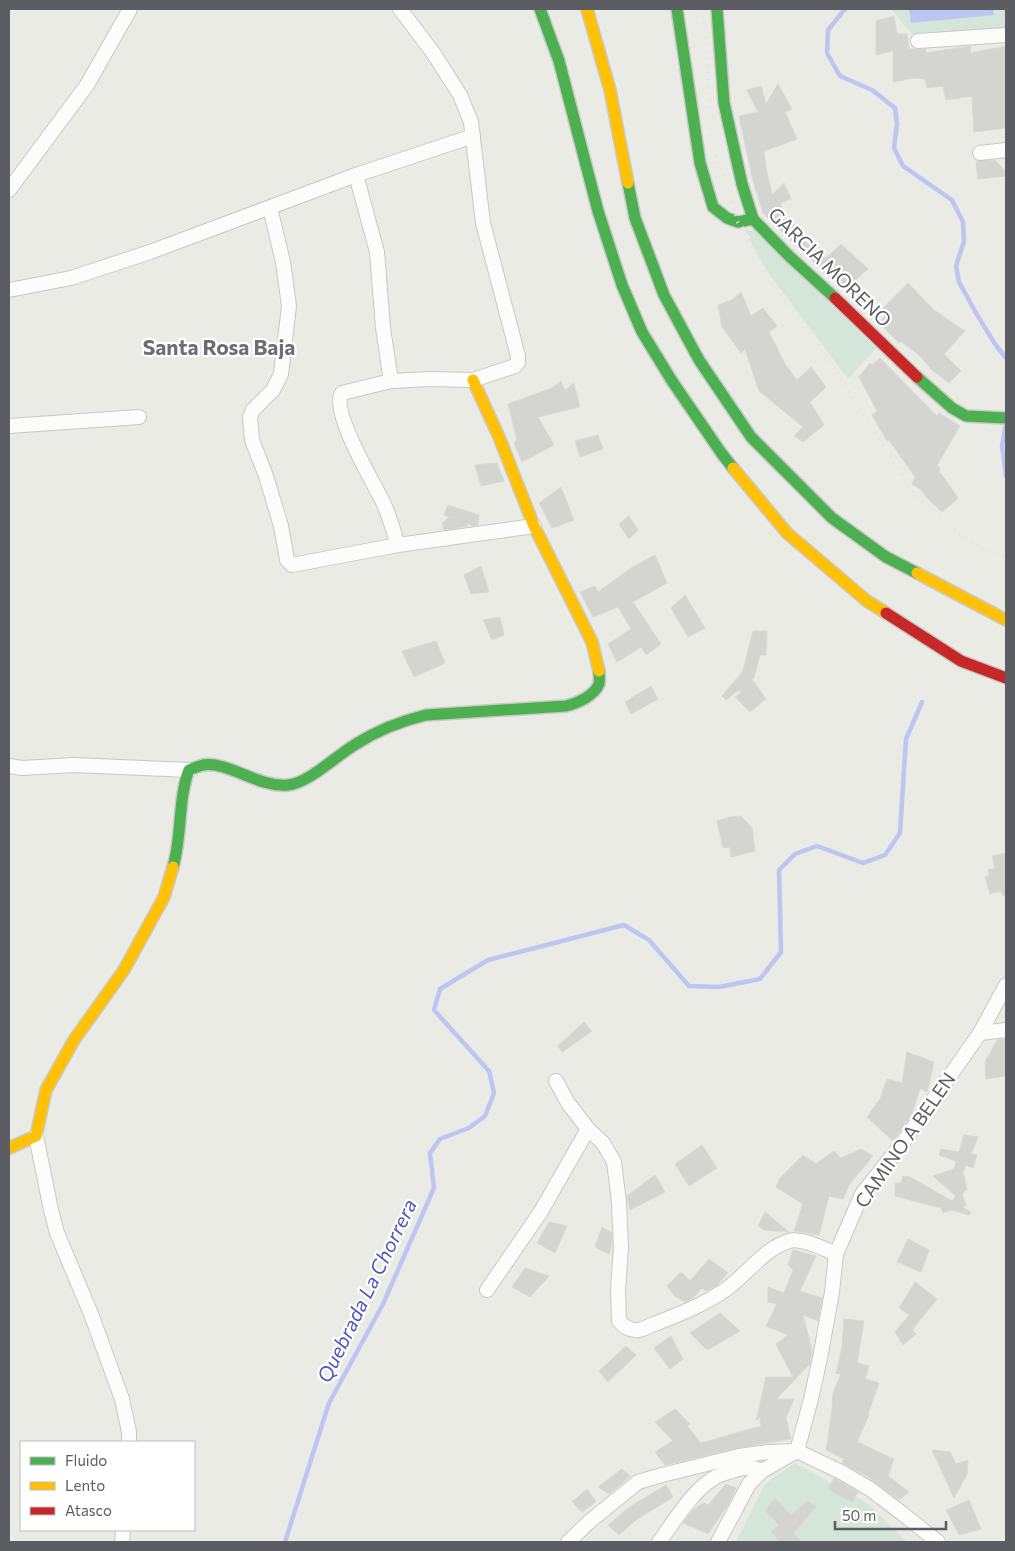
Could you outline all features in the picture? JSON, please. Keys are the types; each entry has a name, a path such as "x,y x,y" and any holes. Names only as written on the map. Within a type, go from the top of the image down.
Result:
{"main road":[{"path":"540,9 559,61 598,211 622,285 642,332 672,381 722,454 787,533 867,601 961,661 1006,678"},
{"path":"587,9 610,90 635,218 664,294 699,360 740,421 751,437 832,518 886,557 1006,620"},
{"path":"677,9 700,163 713,207 727,218 738,222 753,219"},
{"name":"GARCIA MORENO","path":"717,9 724,103 742,184 753,219 789,256 847,308 908,369 952,408 966,416 1006,418"},
{"path":"9,1148 36,1136 46,1090 74,1040 124,970 164,897 175,861 189,770 203,765 216,765 265,783 288,785 304,780 355,744 405,720 426,715 566,706 578,703 592,693 599,683 599,668 592,642 534,526 499,437 473,380"}],"street":[{"path":"9,190 87,85 130,9"},
{"path":"398,545 383,502 364,468 339,406 339,397 342,393 391,381 430,379 473,380 515,366 518,362 507,310 483,223 471,122 460,95 434,54 400,9"},
{"path":"918,41 1006,35"},
{"path":"9,291 71,278 150,252 356,175 473,136"},
{"path":"980,153 1006,150"},
{"path":"356,175 377,252 383,328 391,381"},
{"path":"270,208 283,262 289,306 282,374 273,390 253,410 250,417 252,440 266,476 281,526 287,560 292,565 398,545 534,526"},
{"path":"9,426 139,417"},
{"path":"9,766 22,768 74,765 189,770"},
{"name":"CAMINO A BELEN","path":"797,1451 820,1358 832,1292 836,1254 862,1194 904,1141 980,1033 1006,985"},
{"path":"980,1033 1006,1030"},
{"path":"556,1081 568,1103 588,1129 603,1143 614,1162 619,1202 621,1248 618,1290 619,1321 626,1328 639,1330 672,1317 726,1290 770,1251 788,1241 804,1242 836,1254"},
{"path":"487,1290 540,1213 588,1129"},
{"path":"36,1136 57,1233 91,1314 122,1399 129,1441"},
{"path":"718,1542 748,1484 762,1471 797,1451"},
{"path":"568,1542 589,1522 638,1482 739,1456 797,1451 843,1472 870,1489 938,1542"},
{"path":"659,1542 697,1493 712,1479 738,1469 754,1467 762,1471"}],"green space":[{"path":"891,9 1006,9 1006,35 918,41"},
{"path":"744,230 754,231 876,348 848,379 767,271 749,239 751,238"},
{"path":"795,1463 867,1503 907,1542 736,1542 765,1484"}],"water":[{"path":"909,9 993,9 994,15 911,23"}],"building":[{"path":"894,16 897,34 907,34 909,49 926,49 925,53 971,46 970,53 1006,46 1006,128 974,132 972,96 946,100 943,86 927,88 925,79 914,78 893,82 893,51 876,55 876,21"},
{"path":"778,84 792,109 785,112 797,139 764,151 772,195 784,183 791,199 780,203 782,207 774,210 800,229 796,234 826,258 841,244 868,269 844,290 763,213 753,181 739,116 758,112 747,90 761,86 766,104"},
{"path":"995,160 1006,172 1006,176 978,179 976,161"},
{"path":"908,283 934,310 965,331 944,354 961,371 949,383 932,370 919,355 901,341 899,343 879,323 885,316 881,310"},
{"path":"741,292 751,316 763,308 777,326 769,332 785,364 797,380 811,367 826,387 810,402 824,425 803,442 794,436 803,427 759,391 745,349 741,353 722,327 718,305 732,300"},
{"path":"880,358 937,416 939,413 960,426 937,465 940,469 939,471 958,498 942,512 920,489 912,484 915,477 889,440 887,441 872,415 877,411 859,377 870,363 873,365"},
{"path":"561,381 565,390 574,383 580,407 538,417 554,445 522,462 514,443 517,440 508,404 552,388"},
{"path":"598,435 603,449 580,457 575,441"},
{"path":"497,463 504,481 481,486 475,465"},
{"path":"561,487 574,520 552,528 539,503"},
{"path":"448,505 479,515 478,525 473,526 467,523 468,526 444,530 442,523 450,517 444,515"},
{"path":"629,516 638,530 629,539 619,524"},
{"path":"655,555 667,583 633,602 661,644 646,655 641,647 617,662 608,644 631,629 618,607 593,617 580,592 595,586 598,592 631,568"},
{"path":"481,566 489,592 471,594 464,575"},
{"path":"685,595 705,628 688,637 671,608"},
{"path":"500,617 504,635 492,640 483,620"},
{"path":"753,631 767,631 766,655 760,655 754,678 752,679 766,699 750,712 735,697 741,693 738,690 726,700 722,696 743,671"},
{"path":"436,641 445,663 414,677 402,651"},
{"path":"651,686 658,699 631,714 625,702"},
{"path":"741,816 752,828 755,851 731,857 730,847 723,848 717,821"},
{"path":"1006,853 1006,895 1003,896 1001,891 990,894 985,877 989,876 988,870 995,868 992,856"},
{"path":"584,1022 592,1031 562,1052 558,1046"},
{"path":"1006,1039 1006,1076 986,1079 985,1062 997,1040"},
{"path":"907,1052 934,1062 927,1092 920,1088 912,1114 893,1141 867,1117 880,1099 887,1079 902,1083"},
{"path":"964,1135 978,1137 971,1154 977,1155 973,1168 966,1165 963,1172 967,1189 962,1194 966,1205 962,1207 971,1212 969,1215 951,1210 943,1213 941,1208 895,1196 895,1183 901,1183 903,1176 910,1177 952,1201 956,1196 933,1176 954,1169 956,1161 939,1155 941,1149 959,1152"},
{"path":"702,1145 717,1168 689,1186 675,1164"},
{"path":"861,1149 873,1156 849,1185 843,1199 829,1196 819,1235 794,1231 803,1204 776,1187 780,1178 803,1155 816,1164 834,1151 841,1158"},
{"path":"655,1175 665,1192 630,1210 627,1196"},
{"path":"765,1212 789,1232 764,1230 758,1226"},
{"path":"549,1222 567,1226 555,1253 537,1243"},
{"path":"602,1227 612,1233 612,1245 609,1254 595,1247"},
{"path":"908,1239 929,1250 921,1272 897,1262"},
{"path":"793,1250 816,1256 800,1291 822,1298 818,1321 803,1315 812,1350 810,1364 776,1399 794,1399 786,1418 791,1439 737,1448 665,1465 655,1452 673,1441 655,1422 675,1409 690,1424 687,1426 701,1443 761,1426 760,1417 756,1421 766,1377 793,1377 776,1344 788,1335 766,1326 777,1304 768,1302 768,1287 784,1293 793,1270 788,1265"},
{"path":"709,1259 728,1273 716,1286 706,1291 702,1288 693,1298 685,1302 675,1296 667,1286 681,1272 690,1281"},
{"path":"525,1268 549,1276 530,1297 512,1287"},
{"path":"915,1282 937,1299 912,1330 916,1334 903,1345 895,1332 909,1315 899,1308"},
{"path":"720,1313 740,1331 707,1350 690,1333"},
{"path":"844,1319 864,1321 857,1363 869,1366 865,1379 879,1383 869,1415 857,1442 894,1459 888,1476 909,1492 899,1500 867,1476 842,1463 844,1459 826,1450 833,1393 841,1374 836,1373 842,1347"},
{"path":"671,1336 683,1359 670,1369 654,1348"},
{"path":"626,1346 636,1355 608,1382 599,1371"},
{"path":"932,1450 950,1452 956,1464 968,1460 967,1474 954,1498"},
{"path":"622,1469 630,1476 609,1494 598,1487"},
{"path":"834,1478 858,1492 852,1502 828,1489"},
{"path":"726,1484 736,1488 728,1505 708,1534 683,1523 698,1506 704,1503 708,1505"},
{"path":"666,1485 673,1497 636,1520 619,1535 608,1525 628,1508"},
{"path":"587,1489 596,1502 582,1512 572,1502"},
{"path":"775,1498 791,1515 807,1501 816,1507 793,1534 802,1542 780,1542 771,1532 779,1525 765,1511"},
{"path":"969,1500 981,1529 959,1535 946,1510"}],"waterway":[{"name":"Quebrada La Chorrera","path":"845,9 828,30 827,53 840,76 872,90 895,108 897,124 894,148 903,166 952,200 963,222 964,241 956,266 959,282 995,344 1006,358"},
{"name":"Quebrada La Chorrera","path":"1006,423 1002,446 1006,476"},
{"name":"Quebrada La Chorrera","path":"285,1542 329,1403 383,1304 434,1188 430,1153 440,1139 469,1128 485,1116 494,1093 489,1071 434,1010 440,989 488,960 624,925 649,940 689,986 719,987 760,979 781,952 779,870 795,854 817,846 863,863 885,855 900,833 906,739 922,702"}],"railway":[{"path":"703,9 713,146 738,222 766,271 820,346 913,493 974,545 1006,557"}],"traffic: fast":[{"path":"540,9 559,61 598,211 622,285 642,332 672,381 733,468"},
{"path":"677,9 700,163 713,207 727,218 738,222 753,219"},
{"path":"717,9 724,103 742,184 753,219 789,256 835,298"},
{"path":"628,183 635,218 664,295 699,360 751,437 832,518 886,557 917,573"},
{"path":"917,377 952,408 966,416 1006,418"},
{"path":"173,867 178,843 183,793 189,770 203,765 213,765 266,783 288,785 314,774 348,749 373,734 417,717 566,706 576,703 590,695 597,688 599,684 599,671"}],"traffic: slow":[{"path":"587,9 610,90 628,183"},
{"path":"473,380 499,437 534,526 592,642 599,671"},
{"path":"733,468 787,533 867,601 886,613"},
{"path":"917,573 1006,620"},
{"path":"9,1148 36,1136 46,1090 74,1040 124,970 164,897 173,867"}],"traffic: jam":[{"path":"835,298 917,377"},
{"path":"886,613 961,661 1006,678"}],"district":[{"name":"Santa Rosa Baja","path":"219,348"}]}
